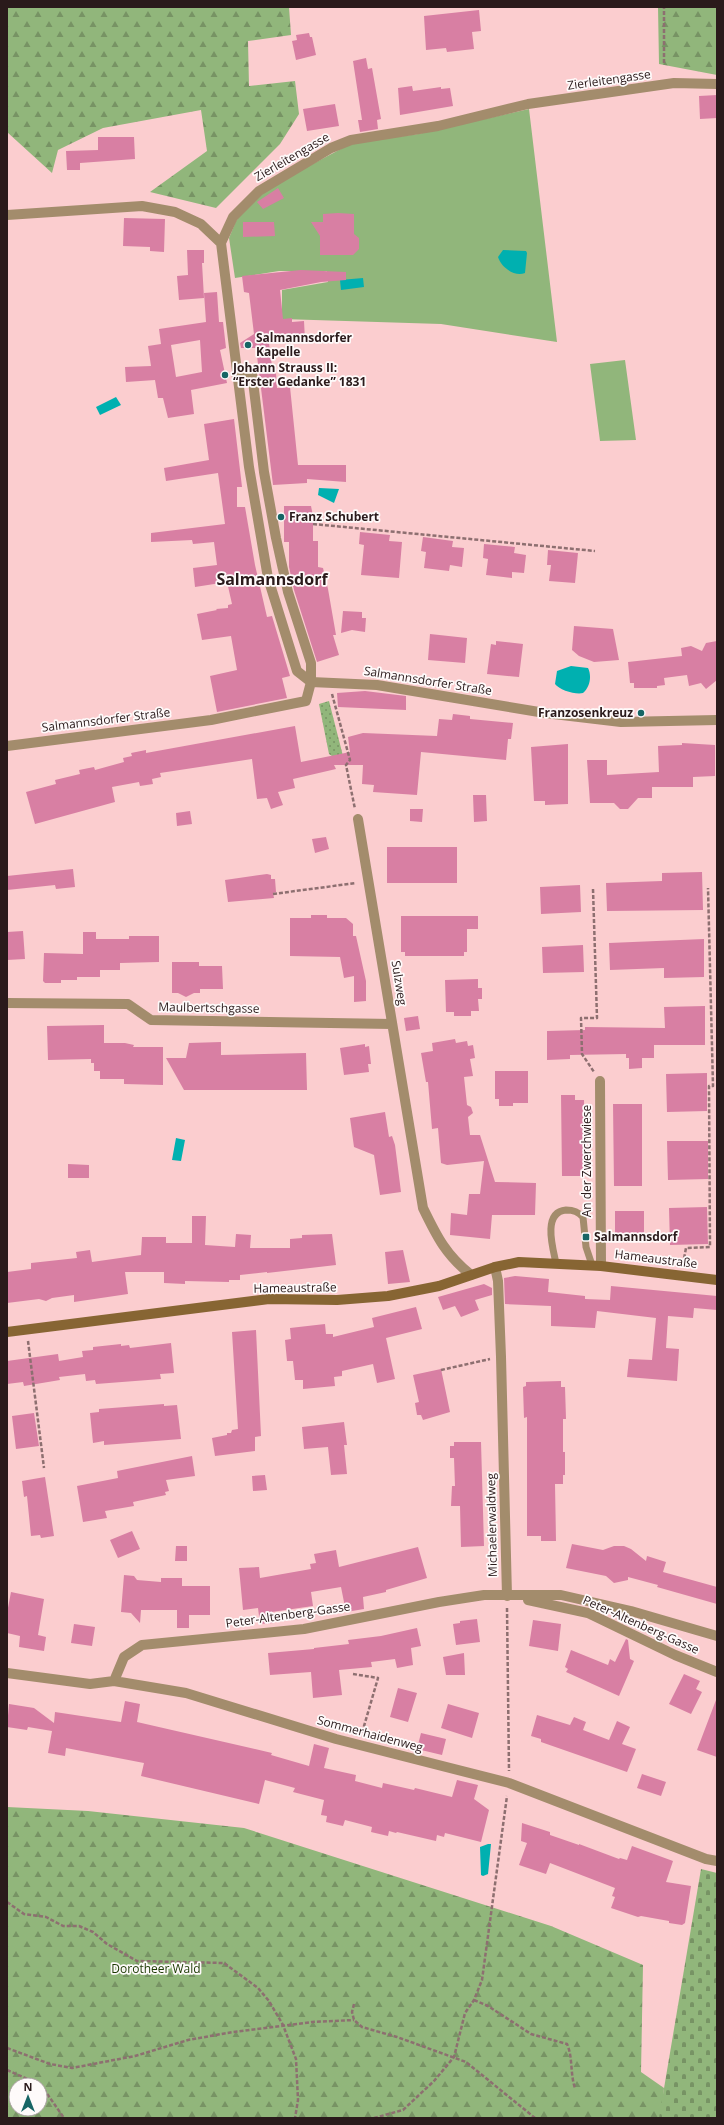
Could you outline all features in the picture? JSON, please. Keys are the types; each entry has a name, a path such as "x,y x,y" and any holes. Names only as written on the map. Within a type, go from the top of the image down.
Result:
{"main road":[{"name":"Hameaustraße","path":"7,1332 269,1299 337,1300 369,1298 423,1290 495,1267 519,1262 597,1266 717,1280"}],"street":[{"name":"Zierleitengasse","path":"221,243 233,217 260,191 331,148 351,140 438,126 528,104 674,83 717,84"},
{"path":"7,216 142,206 175,212 201,224 221,243 236,374 268,578 297,671 311,682"},
{"path":"236,374 252,373 274,523 288,592 310,664 311,682"},
{"path":"259,526 274,523"},
{"name":"Salmannsdorfer Straße","path":"7,746 211,720 306,701 311,682 377,685 545,713 621,722 717,720"},
{"name":"Sulzweg","path":"358,819 424,1208 441,1244 455,1262 471,1275"},
{"name":"Maulbertschgasse","path":"7,1003 128,1004 151,1020 392,1024"},
{"name":"An der Zwerchwiese","path":"597,1266 600,1080"},
{"name":"Michaelerwaldweg","path":"495,1267 498,1281 501,1357 507,1596"},
{"name":"Peter-Altenberg-Gasse","path":"114,1681 124,1657 142,1644 304,1629 439,1602 484,1595 561,1595 631,1611 717,1636"},
{"name":"Peter-Altenberg-Gasse","path":"507,1596 571,1608 588,1613 675,1655 717,1672"},
{"name":"Sommerhaidenweg","path":"7,1673 90,1684 114,1681 186,1693 358,1745 509,1783 706,1859 717,1861"}],"lane":[{"path":"556,1263 551,1237 554,1218 562,1211 570,1210 578,1212 583,1217 586,1247 597,1266"}],"path":[{"path":"664,7 664,63"},
{"path":"313,524 595,551"},
{"path":"330,683 350,760 346,766 358,819"},
{"path":"273,894 369,881"},
{"path":"680,1276 686,1248 710,1247 709,1086 713,1086 708,888"},
{"path":"593,889 597,1018 581,1018 582,1054 600,1080"},
{"path":"27,1329 44,1468"},
{"path":"441,1370 501,1357"},
{"path":"374,2118 404,2110 434,2081 454,2057 459,2043 465,2013 474,2000 482,1980 509,1783 507,1596"},
{"path":"354,1674 378,1678 358,1745"},
{"path":"7,1902 24,1914 46,1918 63,1926 79,1926 93,1932 106,1944 137,1961 224,1963 258,1988 269,2001 283,2025 296,2059 298,2100 295,2118"},
{"path":"474,2000 488,2006 531,2034 567,2044 569,2050 571,2076 575,2088"},
{"path":"354,2004 352,2012 354,2020 362,2028 466,2062 535,2118"},
{"path":"7,2048 50,2064 72,2068 135,2056 188,2040 283,2025 354,2020"},
{"path":"7,2070 41,2085 64,2118"}],"green space":[{"path":"7,7 289,7 291,35 248,41 249,86 295,81 299,114 280,144 216,208 150,192 207,151 201,110 103,128 58,150 52,173 7,132"},
{"path":"658,7 717,7 717,75 659,64"},
{"path":"529,109 557,342 441,324 282,319 282,290 328,282 327,271 279,271 235,278 229,238 236,221 245,208 275,184 352,143 418,134"},
{"path":"625,360 636,440 600,441 590,364"},
{"path":"329,701 343,756 334,765 332,756 329,754 319,704"},
{"name":"Dorotheer Wald","path":"7,1807 88,1811 244,1828 551,1926 643,1965 641,2072 664,2088 663,2098 679,2118 7,2118"},
{"path":"701,1869 717,1873 717,2118 659,2118"}],"water":[{"path":"503,250 526,251 525,273 517,274 505,268 498,257"},
{"path":"363,278 364,287 341,290 340,280"},
{"path":"116,397 121,405 100,415 96,407"},
{"path":"319,488 339,489 334,503 318,495"},
{"path":"571,666 588,668 590,681 583,693 568,692 555,684 557,671"},
{"path":"176,1138 185,1140 181,1161 172,1160"},
{"path":"491,1844 488,1874 483,1876 481,1875 480,1847"}],"building":[{"path":"479,10 481,31 472,32 474,49 447,52 446,48 426,50 424,16"},
{"path":"309,33 310,37 312,37 316,55 296,60 292,41 297,40 296,35"},
{"path":"366,58 368,69 372,68 381,119 377,120 378,129 360,132 358,120 362,120 353,61"},
{"path":"412,86 413,91 441,87 441,89 450,88 453,106 400,115 398,88"},
{"path":"717,95 717,118 700,119 699,96"},
{"path":"335,104 339,126 307,131 303,109"},
{"path":"98,137 134,137 135,159 80,163 80,170 67,170 66,151 98,150"},
{"path":"278,188 284,198 263,209 257,202"},
{"path":"323,214 354,214 354,234 359,238 359,249 353,255 320,255 320,236 311,222 323,222"},
{"path":"124,218 165,219 164,252 150,251 150,247 123,246"},
{"path":"243,222 274,222 275,236 243,237"},
{"path":"187,250 204,250 204,263 202,263 204,298 179,300 177,276 188,275"},
{"path":"301,270 346,272 346,280 321,282 280,290 283,319 292,318 292,322 304,321 305,340 269,343 273,374 276,373 277,388 290,387 298,465 346,465 346,482 307,479 307,483 273,485 256,348 241,348 240,343 254,334 249,293 244,292 242,276"},
{"path":"217,292 219,322 223,322 226,348 220,350 227,383 191,390 194,414 168,418 163,398 158,398 155,380 126,382 125,367 151,366 148,346 161,344 159,329 206,322 204,293","holes":["200,340 202,372 176,377 171,345"]},
{"path":"234,419 242,487 237,487 237,507 245,507 255,565 267,617 272,616 290,676 282,678 287,698 217,712 210,676 237,670 231,636 202,640 197,614 217,610 216,609 228,608 228,605 232,604 227,582 195,587 193,568 217,565 214,542 193,544 192,540 151,542 151,533 225,524 218,473 166,481 164,468 209,460 204,424"},
{"path":"284,506 311,506 313,516 313,541 318,541 318,567 323,568 336,635 333,635 339,655 317,662 294,590 289,567 289,542 284,542"},
{"path":"360,532 390,535 389,541 402,542 399,578 361,575 364,545 359,544"},
{"path":"423,537 453,541 452,547 464,548 462,567 450,565 449,571 424,568 426,552 421,551"},
{"path":"484,544 515,547 514,553 526,555 524,573 512,572 512,578 486,575 488,559 483,558"},
{"path":"548,550 578,553 575,583 549,581 551,565 547,565"},
{"path":"343,611 362,612 362,618 366,618 365,632 352,630 341,633"},
{"path":"574,626 613,629 619,660 594,662 579,656 572,650"},
{"path":"430,634 467,638 465,663 428,660"},
{"path":"496,641 523,644 519,677 487,674 491,644 496,645"},
{"path":"717,641 717,680 706,689 701,683 689,686 687,675 664,678 665,685 657,686 657,688 634,688 634,683 630,683 628,662 682,656 681,648 691,646 702,651 706,643"},
{"path":"365,691 406,696 406,710 338,707 337,693"},
{"path":"453,714 470,716 470,719 513,723 511,739 508,739 506,760 421,752 417,795 373,792 374,785 362,784 363,765 334,765 336,769 293,779 295,788 278,792 283,805 271,809 267,798 257,799 252,759 160,773 161,777 152,779 153,784 140,786 139,782 112,787 115,802 35,824 26,792 56,784 55,780 80,774 79,770 94,767 95,770 124,762 123,758 132,756 131,753 146,750 146,753 295,726 301,762 350,752 348,737 363,733 437,736 439,719 452,720"},
{"path":"682,743 715,745 715,776 693,777 693,787 652,787 652,798 638,798 628,809 620,809 614,803 590,803 587,760 607,760 607,775 659,772 658,746 682,745"},
{"path":"568,744 568,804 545,805 545,801 534,801 531,747"},
{"path":"473,795 486,795 487,821 474,822"},
{"path":"410,809 423,809 422,822 410,821"},
{"path":"190,811 192,824 177,826 176,813"},
{"path":"326,837 329,849 315,853 312,839"},
{"path":"387,847 457,847 457,883 387,883"},
{"path":"73,869 75,887 56,889 55,885 7,890 7,876"},
{"path":"702,872 703,910 607,911 606,883 662,881 662,873"},
{"path":"267,874 271,875 271,879 275,879 276,892 273,893 274,898 228,902 225,880"},
{"path":"580,885 581,912 541,914 540,887"},
{"path":"311,915 327,915 327,918 346,918 353,924 353,936 356,936 366,981 366,1001 354,1002 354,976 344,978 340,957 290,956 290,918 311,918"},
{"path":"401,916 478,916 478,929 467,929 467,952 464,952 464,956 405,956 405,952 401,952"},
{"path":"23,931 25,959 7,960 7,932"},
{"path":"83,932 96,932 96,939 129,939 129,936 159,936 159,962 120,963 120,970 100,970 100,977 77,977 77,980 61,980 61,983 45,983 43,981 44,953 83,954"},
{"path":"704,939 704,977 664,978 664,968 610,970 609,943"},
{"path":"583,945 584,972 543,973 542,947"},
{"path":"172,962 199,962 199,966 222,966 223,989 200,989 200,993 194,993 186,997 178,993 172,993"},
{"path":"478,979 478,988 482,988 482,999 478,999 479,1011 471,1011 471,1016 454,1016 454,1012 446,1012 445,980"},
{"path":"705,1006 705,1045 654,1045 654,1058 642,1058 642,1068 629,1069 629,1058 626,1058 626,1054 570,1055 570,1059 547,1060 547,1031 585,1030 585,1027 665,1028 664,1007"},
{"path":"418,1016 420,1029 406,1031 404,1018"},
{"path":"104,1025 104,1043 125,1043 134,1045 133,1047 163,1047 163,1085 124,1084 124,1079 100,1079 100,1071 94,1071 94,1063 91,1063 91,1059 48,1060 47,1026"},
{"path":"455,1039 456,1043 467,1041 468,1046 473,1045 475,1058 470,1059 473,1076 464,1077 467,1105 471,1107 473,1113 468,1117 470,1135 480,1135 495,1182 536,1183 535,1215 492,1215 490,1239 450,1235 451,1213 467,1215 469,1194 480,1194 484,1161 447,1165 441,1163 438,1128 432,1129 428,1082 426,1082 421,1053 433,1051 432,1043"},
{"path":"221,1042 221,1055 306,1053 307,1090 184,1090 166,1058 186,1058 189,1043"},
{"path":"365,1044 365,1047 369,1046 371,1064 368,1064 369,1072 344,1075 340,1048"},
{"path":"495,1071 528,1071 528,1103 513,1103 513,1106 499,1106 499,1099 495,1099"},
{"path":"707,1073 707,1111 667,1112 666,1074"},
{"path":"561,1095 575,1095 575,1100 584,1100 585,1176 562,1176"},
{"path":"613,1104 642,1104 642,1186 614,1186"},
{"path":"385,1112 389,1137 392,1136 395,1145 401,1192 380,1195 374,1155 354,1147 350,1118"},
{"path":"667,1141 708,1141 708,1179 668,1180"},
{"path":"68,1164 89,1165 89,1178 68,1178"},
{"path":"707,1207 708,1244 670,1245 669,1208"},
{"path":"615,1211 644,1211 644,1240 615,1240"},
{"path":"192,1216 206,1216 205,1245 235,1247 236,1234 251,1235 250,1248 290,1248 290,1239 302,1238 302,1235 332,1234 336,1265 240,1275 240,1280 229,1280 229,1282 185,1281 185,1284 164,1283 164,1272 125,1272 128,1294 74,1302 74,1295 52,1298 46,1301 39,1299 7,1303 7,1272 31,1269 31,1263 77,1258 76,1252 90,1250 92,1262 141,1255 142,1237 166,1237 166,1243 192,1243"},
{"path":"403,1250 410,1282 388,1284 385,1252"},
{"path":"515,1276 549,1279 548,1292 585,1296 585,1299 610,1300 611,1286 717,1296 717,1310 694,1308 693,1318 668,1316 666,1348 679,1349 677,1381 627,1377 629,1359 652,1360 656,1318 597,1311 595,1328 551,1326 551,1306 505,1304 504,1278"},
{"path":"484,1284 492,1288 492,1295 475,1300 479,1310 461,1317 455,1306 443,1310 438,1297"},
{"path":"416,1307 422,1329 386,1338 395,1379 377,1383 373,1364 342,1371 342,1376 334,1377 335,1386 303,1389 303,1380 295,1380 293,1361 287,1361 285,1340 291,1339 290,1328 325,1324 326,1334 333,1334 333,1337 374,1327 372,1318"},
{"path":"256,1330 261,1436 255,1437 255,1451 215,1456 212,1438 227,1435 227,1433 231,1433 232,1430 238,1429 232,1332"},
{"path":"171,1343 174,1373 160,1374 161,1379 96,1384 95,1380 86,1381 85,1374 59,1377 60,1380 24,1386 23,1382 7,1384 7,1361 58,1354 59,1361 83,1357 82,1351 93,1350 93,1347 121,1344 121,1346 129,1345 130,1348"},
{"path":"441,1369 450,1412 423,1420 421,1415 417,1415 415,1403 419,1402 413,1375"},
{"path":"561,1381 561,1387 565,1387 566,1419 563,1419 563,1452 565,1452 565,1475 563,1475 563,1484 555,1484 556,1541 541,1541 541,1536 527,1536 527,1417 524,1418 523,1387 526,1386 526,1382"},
{"path":"164,1404 164,1406 177,1405 181,1439 104,1445 104,1441 93,1443 90,1413 99,1412 99,1409"},
{"path":"34,1413 39,1446 16,1449 12,1416"},
{"path":"344,1422 347,1445 344,1445 347,1474 331,1475 328,1447 304,1449 302,1427"},
{"path":"454,1442 481,1442 484,1546 461,1547 460,1506 451,1506 452,1486 455,1486 454,1458 450,1458 450,1446 454,1446"},
{"path":"192,1456 195,1476 166,1480 169,1491 165,1492 166,1495 133,1502 134,1506 105,1511 107,1518 83,1522 77,1486 118,1478 117,1471"},
{"path":"265,1475 267,1490 253,1491 252,1476"},
{"path":"45,1477 54,1536 41,1538 40,1535 31,1536 27,1496 24,1497 22,1481"},
{"path":"132,1531 140,1549 118,1558 110,1540"},
{"path":"572,1544 603,1550 614,1546 624,1546 631,1549 646,1561 647,1556 666,1562 663,1572 717,1587 717,1604 628,1577 628,1580 614,1583 606,1576 566,1568"},
{"path":"176,1546 187,1546 187,1561 175,1561"},
{"path":"418,1547 427,1578 386,1590 386,1592 363,1597 364,1609 346,1612 341,1587 311,1592 313,1606 272,1612 273,1623 260,1624 258,1608 243,1610 239,1568 259,1567 260,1578 311,1569 310,1564 316,1563 314,1554 336,1550 339,1567"},
{"path":"124,1575 134,1576 137,1580 161,1582 161,1578 182,1578 182,1586 210,1586 210,1615 189,1615 189,1628 177,1628 177,1610 141,1610 140,1623 131,1613 121,1612"},
{"path":"11,1592 44,1599 38,1635 46,1637 44,1651 19,1647 20,1636 7,1633 7,1613"},
{"path":"477,1619 480,1642 456,1645 453,1624 460,1623 460,1621"},
{"path":"533,1620 561,1624 558,1651 529,1646"},
{"path":"74,1624 95,1627 92,1646 71,1643"},
{"path":"417,1628 421,1646 411,1648 413,1665 397,1668 395,1659 371,1662 372,1667 339,1670 342,1695 313,1698 311,1672 270,1675 268,1653 349,1644 348,1640 381,1636"},
{"path":"626,1639 628,1640 630,1659 634,1661 619,1696 566,1672 568,1669 565,1667 571,1650 608,1665 610,1659 615,1662"},
{"path":"464,1653 465,1675 446,1675 443,1657"},
{"path":"684,1674 700,1681 696,1689 702,1692 691,1714 669,1704"},
{"path":"398,1688 417,1693 408,1722 390,1717"},
{"path":"716,1700 717,1701 717,1757 697,1750"},
{"path":"125,1701 140,1704 137,1722 272,1753 271,1755 309,1766 314,1744 329,1748 324,1768 356,1775 355,1781 382,1788 383,1783 414,1790 415,1788 452,1797 457,1780 478,1785 474,1799 489,1810 481,1842 445,1833 444,1837 437,1835 436,1841 389,1831 388,1836 371,1832 372,1827 345,1820 343,1826 326,1822 327,1816 321,1815 324,1800 293,1792 295,1788 265,1780 259,1804 141,1776 144,1763 66,1748 65,1756 48,1753 52,1731 28,1727 27,1730 7,1727 9,1704 34,1708 54,1723 55,1712 121,1722"},
{"path":"448,1704 479,1713 472,1738 441,1728"},
{"path":"537,1715 570,1725 574,1717 586,1722 583,1730 609,1740 617,1721 630,1727 622,1744 636,1749 627,1772 541,1742 541,1739 531,1736"},
{"path":"421,1733 446,1739 442,1755 417,1749"},
{"path":"642,1774 666,1782 661,1796 637,1788"},
{"path":"522,1823 550,1832 550,1835 619,1859 627,1860 632,1846 673,1861 666,1882 691,1886 685,1923 682,1925 669,1923 669,1921 641,1916 638,1917 611,1908 615,1897 612,1896 615,1888 550,1863 546,1874 519,1865 527,1843 521,1841"}],"place":[{"name":"Salmannsdorfer Kapelle","path":"248,345"},
{"name":"Johann Strauss II: “Erster Gedanke” 1831","path":"225,375"},
{"name":"Franz Schubert","path":"281,517"},
{"name":"Franzosenkreuz","path":"641,713"},
{"name":"Salmannsdorf","path":"586,1237"}],"district":[{"name":"Salmannsdorf","path":"272,579"}]}
